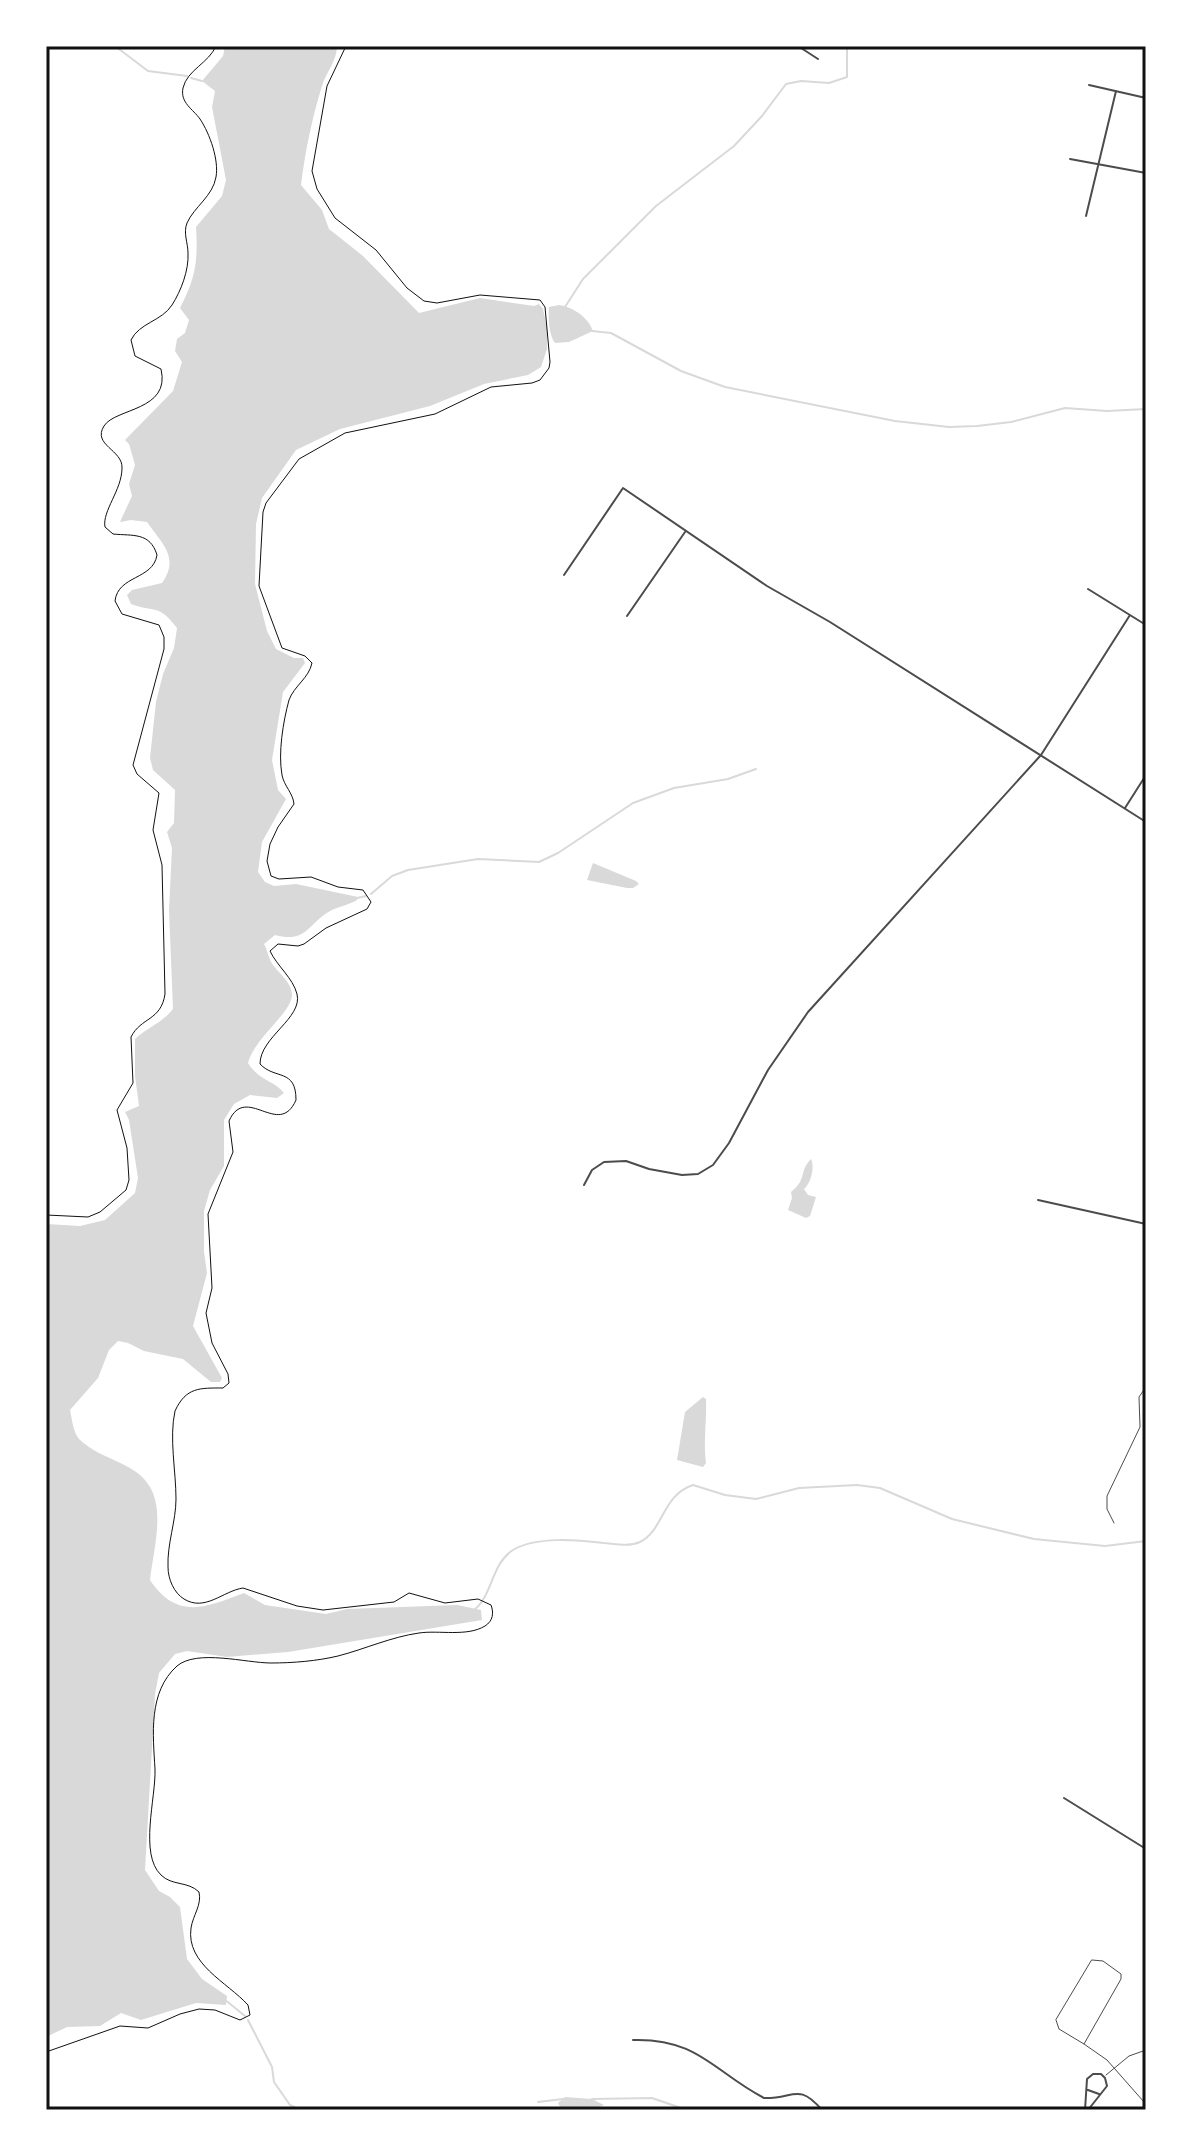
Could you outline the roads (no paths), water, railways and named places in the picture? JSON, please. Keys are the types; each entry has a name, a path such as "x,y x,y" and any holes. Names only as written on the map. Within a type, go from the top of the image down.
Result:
{"street":[{"path":"798,46 818,59"},
{"path":"1089,85 1146,98"},
{"path":"1086,216 1116,91"},
{"path":"1070,159 1146,173"},
{"path":"564,575 623,488 767,586 830,622 1146,822"},
{"path":"627,616 685,531"},
{"path":"1088,589 1146,625"},
{"path":"584,1185 592,1170 604,1162 626,1161 682,1175 698,1174 713,1165 729,1143 768,1070 808,1012 1041,755 1130,615"},
{"path":"1124,809 1146,775"},
{"path":"1038,1200 1146,1224"},
{"path":"1064,1798 1146,1849"},
{"path":"633,2040 688,2049 707,2058 764,2098 800,2093 812,2099 822,2110"},
{"path":"1098,2073 1104,2077 1107,2086 1087,2110 1086,2081 1090,2075 1098,2073"},
{"path":"1087,2089 1099,2094"}],"lane":[{"path":"1114,1523 1107,1509 1107,1496 1140,1427 1139,1397 1146,1387"},
{"path":"1084,2044 1121,1979 1121,1974 1115,1969 1098,1960 1088,1964 1056,2020 1059,2029 1114,2068 1144,2102"},
{"path":"1104,2077 1129,2056 1146,2050"}],"waterway":[{"path":"115,46 148,71 187,76"},
{"path":"565,307 583,279 656,206 734,146 786,84 801,81 829,83 847,77 847,46"},
{"path":"191,78 202,81"},
{"path":"592,331 611,333 681,371 725,387 895,421 949,427 977,426 1011,422 1065,408 1107,411 1146,409"},
{"path":"371,894 392,876 408,870 478,859 539,862 558,853 633,803 674,788 728,779 756,769"},
{"path":"357,898 366,896"},
{"path":"474,1610 485,1596 500,1563 513,1550 545,1541 622,1545 640,1542 648,1537 675,1496 693,1485 725,1495 756,1499 799,1488 857,1485 880,1488 952,1519 1034,1539 1105,1546 1146,1541"},
{"path":"224,1999 245,2016"},
{"path":"248,2020 272,2067 274,2082 290,2105 300,2110"},
{"path":"592,2099 652,2098 684,2109 701,2110"},
{"path":"538,2102 563,2099"},
{"path":"330,2110 343,2110"}]}
